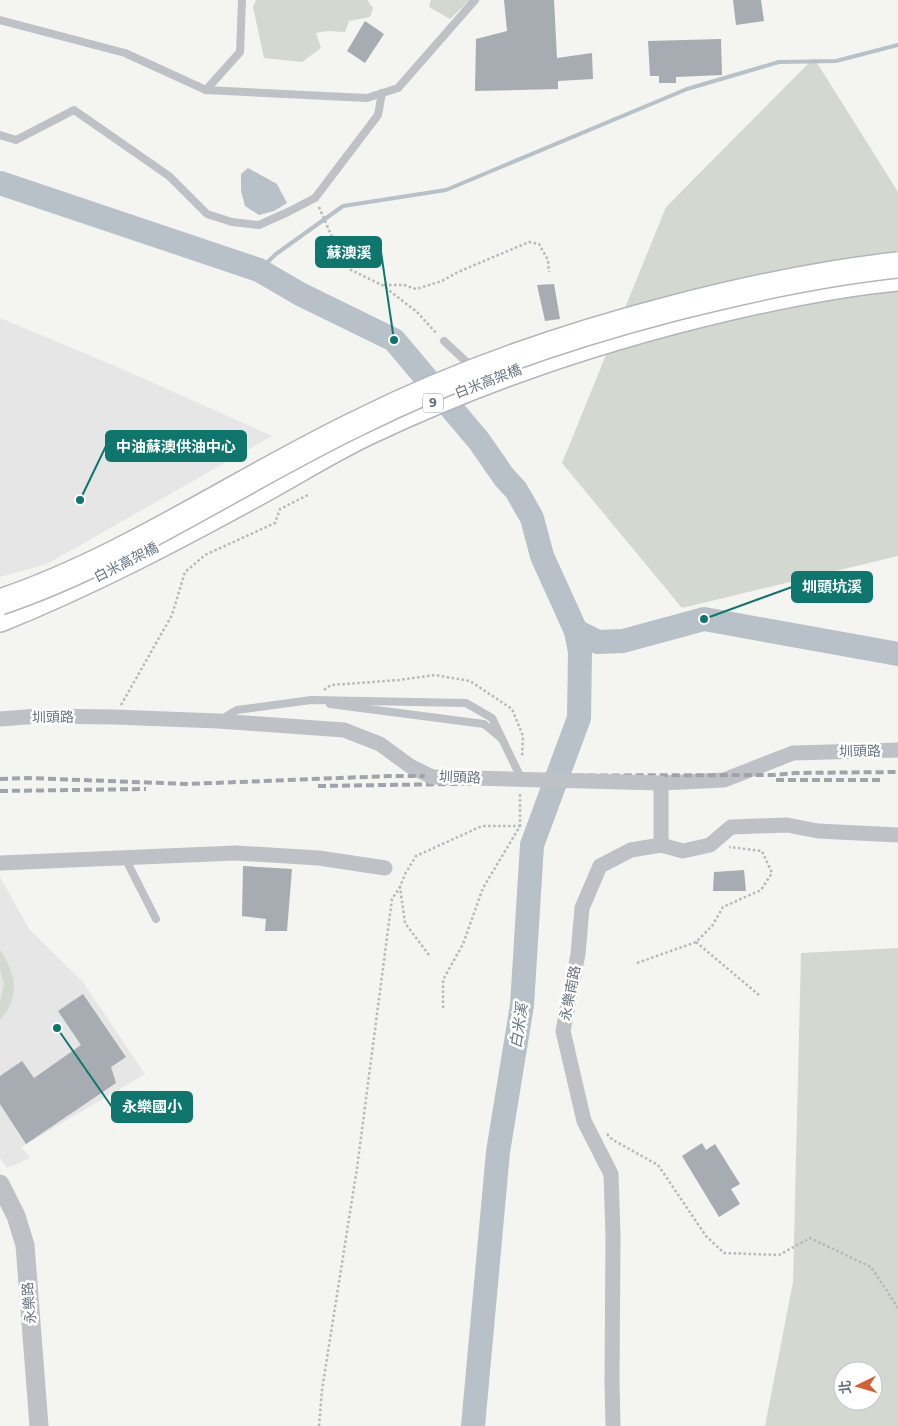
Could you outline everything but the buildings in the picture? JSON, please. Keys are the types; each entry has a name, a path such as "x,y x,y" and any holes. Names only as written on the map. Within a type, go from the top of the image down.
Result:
{"main road":[{"name":"白米高架橋","path":"0,619 121,566 366,433 479,377 565,339 720,296 799,279 898,265"},
{"name":"白米高架橋","path":"0,602 34,590 116,554 280,462 361,421 479,377 610,338 686,318 829,287 898,278"}],"street":[{"name":"圳頭路","path":"0,719 38,716 114,717 218,721 344,730 380,744 410,766 432,777 661,783 724,780 793,753 898,750"},
{"path":"661,783 661,845"},
{"name":"永樂南路","path":"613,1426 613,1236 611,1174 584,1121 563,1031 578,954 582,908 600,866 631,850 661,845 683,851 710,845 730,827 787,824 818,831 898,835"},
{"path":"0,863 236,853 319,858 385,868"},
{"name":"永樂路","path":"0,1184 16,1216 25,1245 39,1426"}],"lane":[{"path":"206,90 240,52 242,0"},
{"path":"0,20 125,52 206,90 368,98 398,88 475,0"},
{"path":"0,135 16,140 74,110 169,176 207,214 232,222 259,225 315,198 378,115 382,93"},
{"path":"444,340 479,377"},
{"path":"218,721 237,710 311,700 466,703 492,718 521,778"},
{"path":"311,700 334,705 484,724 504,741"},
{"path":"125,858 156,919"}],"path":[{"path":"322,212 342,260 351,270 382,285 417,312 444,340"},
{"path":"382,285 404,286 416,289 442,281 458,272 529,242 539,244 548,260 549,272"},
{"path":"114,717 172,615 185,572 205,555 275,523 280,509 308,495"},
{"path":"318,1426 357,1168 392,899 416,856 482,826 520,826"},
{"path":"637,962 696,942 712,926 723,907 761,890 772,873 762,851 710,845"},
{"path":"400,887 406,923 429,955"},
{"path":"696,942 759,995"},
{"path":"606,1133 613,1140 658,1165 706,1236 724,1253 779,1255 810,1238 870,1267 898,1308"}],"shaded area":[{"path":"256,0 367,0 373,8 370,17 349,21 345,32 328,31 316,33 321,48 302,62 264,58 253,7"},
{"path":"431,0 470,0 450,19 429,7"},
{"path":"814,58 898,192 898,556 682,608 562,463 666,207"},
{"path":"248,168 277,184 287,203 274,211 259,215 245,206 241,191 241,174"},
{"path":"0,318 115,366 272,436 47,564 0,577"},
{"path":"0,877 29,929 83,982 145,1074 21,1147 30,1158 7,1168 0,1158"},
{"path":"898,948 898,1426 765,1426 793,1282 801,953"},
{"path":"0,950 10,968 14,985 11,1002 0,1020 0,1002 4,984 0,970"}],"waterway":[{"path":"259,270 276,254 343,206 446,190 687,89 779,62 836,61 898,45"},
{"name":"白米溪","path":"0,183 259,270 300,294 394,340 479,441 504,477 516,490 532,518 542,556 576,631 580,652 579,718 532,845 522,1005 498,1152 473,1426"},
{"path":"576,631 598,642 623,641 704,619 898,654"}],"railway":[{"path":"0,779 28,778 188,784 390,776 773,775 898,772"},
{"path":"776,780 881,780"},
{"path":"318,786 521,783"},
{"path":"0,791 146,789"}],"place":[{"name":"蘇澳溪","path":"394,340"},
{"name":"中油蘇澳供油中心","path":"80,500"},
{"name":"圳頭坑溪","path":"704,619"},
{"name":"永樂國小","path":"57,1028"}]}
